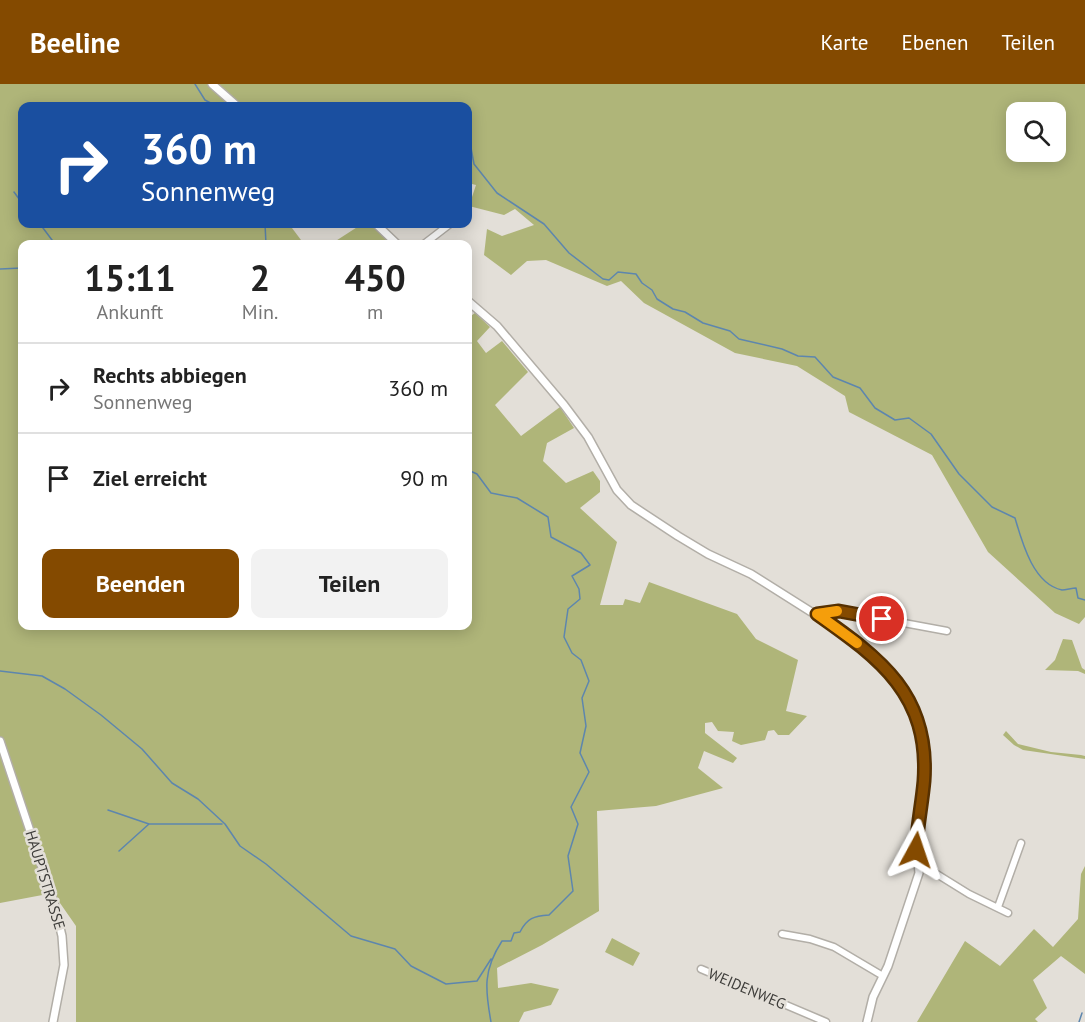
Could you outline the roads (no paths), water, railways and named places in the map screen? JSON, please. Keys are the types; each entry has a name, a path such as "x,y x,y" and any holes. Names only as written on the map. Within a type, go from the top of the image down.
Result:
{"street":[{"path":"212,84 232,102"},
{"path":"380,228 393,240"},
{"path":"429,240 445,228"},
{"path":"472,304 497,326 558,397 588,437 617,490 631,505 678,537 751,574 817,614 878,659 902,688 914,709 922,732 924,779 916,840 919,873 883,976 875,991 867,1022"},
{"path":"817,614 839,611 947,631"},
{"name":"HAUPTSTRASSE","path":"0,741 54,903 62,936 64,965 53,1022"},
{"path":"998,907 1021,843"},
{"path":"919,863 969,894 1008,913"},
{"path":"782,934 810,939 834,947 883,976"},
{"name":"WEIDENWEG","path":"701,969 826,1022"}],"waterway":[{"path":"195,84 209,102"},
{"path":"472,153 474,164 497,193 544,224 569,253 603,279 609,280 618,272 636,274 642,283 652,290 657,299 703,323 730,331 739,339 782,349 798,356 815,357 833,377 860,388 875,408 895,420 909,418 931,434 959,474 992,507 1015,518 1030,561 1043,580 1062,590 1076,588 1078,598 1085,600"},
{"path":"14,192 18,198"},
{"path":"43,228 52,240"},
{"path":"265,228 266,240"},
{"path":"0,269 18,268"},
{"path":"472,472 477,474 491,493 517,498 548,517 551,537 581,553 590,565 572,576 579,589 580,599 568,609 564,637 572,653 581,660 589,681 582,698 586,726 580,753 589,772 571,807 578,824 568,856 573,891 549,915 532,919 520,932 514,933 511,941 502,941 491,961 487,980 491,1022"},
{"path":"0,671 42,676 65,689 101,715 142,749 172,783 198,799 225,824 240,846 266,864 351,936 395,949 411,966 446,984 477,981 491,959"},
{"path":"108,810 149,824"},
{"path":"119,851 149,824 222,824"},
{"path":"1079,1022 1082,1013"}]}
